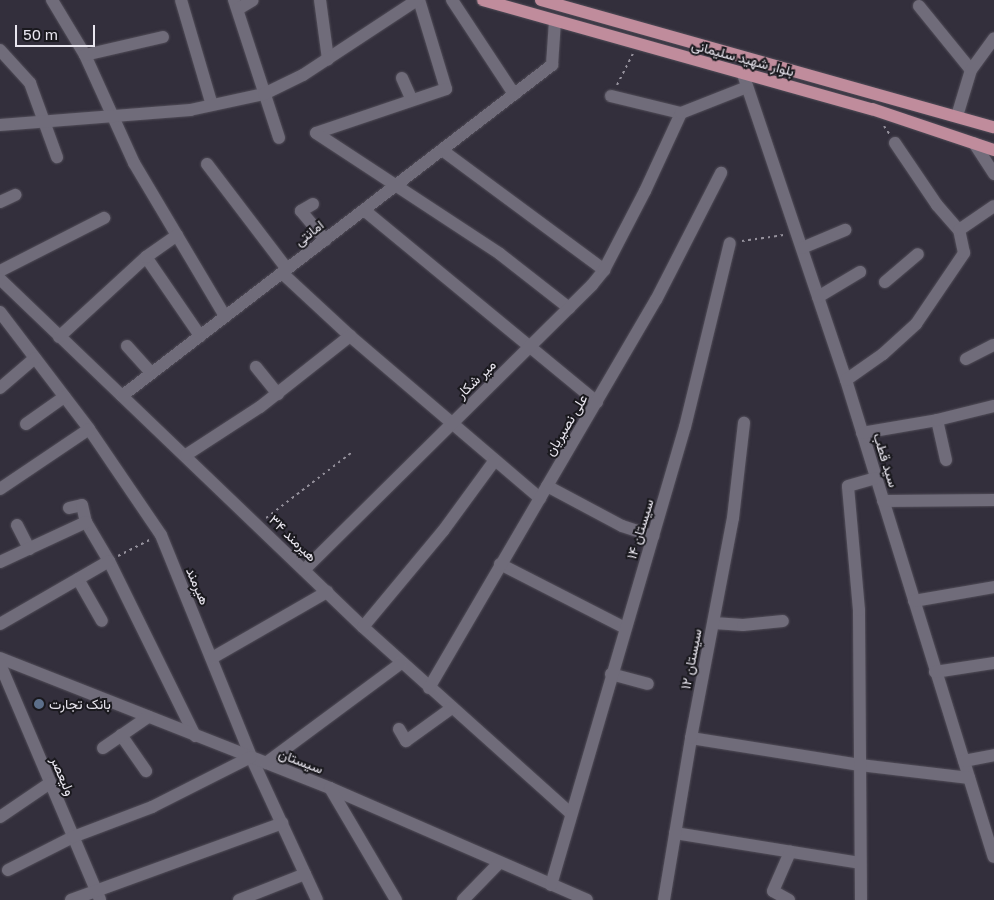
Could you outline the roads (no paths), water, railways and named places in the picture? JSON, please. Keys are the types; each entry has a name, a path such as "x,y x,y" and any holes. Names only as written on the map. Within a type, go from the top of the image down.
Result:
{"main road":[{"name":"بلوار شهید سلیمانی","path":"483,0 638,45 872,109 994,150"},
{"name":"بلوار شهید سلیمانی","path":"541,0 994,127"}],"street":[{"path":"52,0 84,54 134,163 225,316"},
{"path":"181,0 212,106"},
{"path":"253,0 236,4 279,138"},
{"path":"320,0 328,59"},
{"path":"0,125 212,106 264,94 328,59 418,0 446,89 316,133 500,254 569,308"},
{"path":"452,0 514,94"},
{"path":"919,6 971,70"},
{"name":"امانتی","path":"122,396 552,65 555,21"},
{"path":"84,54 163,37"},
{"path":"957,116 971,70 994,38"},
{"path":"0,50 30,83 57,157"},
{"name":"سید قطب","path":"743,74 846,380 969,778 988,820 994,857"},
{"path":"402,78 412,100"},
{"path":"611,96 681,113 747,87"},
{"name":"میر شکار","path":"304,570 529,349 604,270 645,191 681,113"},
{"path":"846,380 883,354 916,324 964,253 958,230 937,205 895,143"},
{"path":"974,143 994,174"},
{"path":"442,150 604,270"},
{"path":"207,164 285,271 350,336 540,498"},
{"name":"علی نصیریان","path":"429,688 656,300 721,173"},
{"path":"0,202 15,195"},
{"path":"313,204 301,211 325,240"},
{"path":"958,230 994,206"},
{"path":"364,210 529,349 597,402"},
{"path":"0,271 104,218"},
{"path":"802,248 845,230"},
{"path":"59,337 146,257 177,235"},
{"name":"سیستان ۱۴","path":"551,885 570,813 685,427 730,243"},
{"path":"886,282 918,254"},
{"path":"146,257 200,336"},
{"path":"818,297 860,272"},
{"name":"هیرمند ۳۴","path":"0,278 59,337 186,455 363,627 570,813"},
{"name":"هیرمند","path":"0,312 89,429 160,535 251,757 317,900"},
{"path":"186,455 278,394 350,336"},
{"path":"966,358 994,345"},
{"path":"127,346 151,373"},
{"path":"0,388 35,358"},
{"path":"256,367 278,394"},
{"path":"26,424 64,396"},
{"path":"862,432 937,420 994,406"},
{"path":"937,420 946,460"},
{"name":"سیستان ۱۲","path":"664,900 691,738 733,518 744,423"},
{"path":"0,489 89,429"},
{"path":"363,627 443,531 495,460"},
{"path":"861,900 859,610 848,486 876,478"},
{"path":"547,486 622,526 653,536"},
{"path":"883,501 994,500"},
{"path":"69,508 82,505 86,522 109,561 196,736"},
{"path":"0,562 86,522"},
{"path":"17,525 29,549"},
{"path":"0,624 109,561"},
{"path":"500,564 625,628"},
{"path":"78,579 102,621"},
{"path":"914,601 994,587"},
{"path":"212,658 327,592"},
{"path":"714,623 743,625 783,621"},
{"name":"سیستان","path":"0,658 330,788 587,900"},
{"path":"266,763 401,662"},
{"path":"935,672 994,663"},
{"name":"ولیعصر","path":"0,664 97,894"},
{"path":"611,674 648,684"},
{"path":"399,729 406,741 452,708"},
{"path":"103,748 148,717"},
{"path":"121,735 146,770"},
{"path":"691,738 860,765 969,778"},
{"path":"964,761 994,755"},
{"path":"8,870 73,837 152,807 251,757"},
{"path":"0,817 50,783"},
{"path":"330,788 396,900"},
{"path":"71,900 97,894 188,856 282,823"},
{"path":"675,834 860,863"},
{"path":"789,900 773,891 790,852"},
{"path":"463,900 500,863"},
{"path":"239,900 306,874"}],"place":[{"name":"بانک تجارت","path":"39,704"}]}
